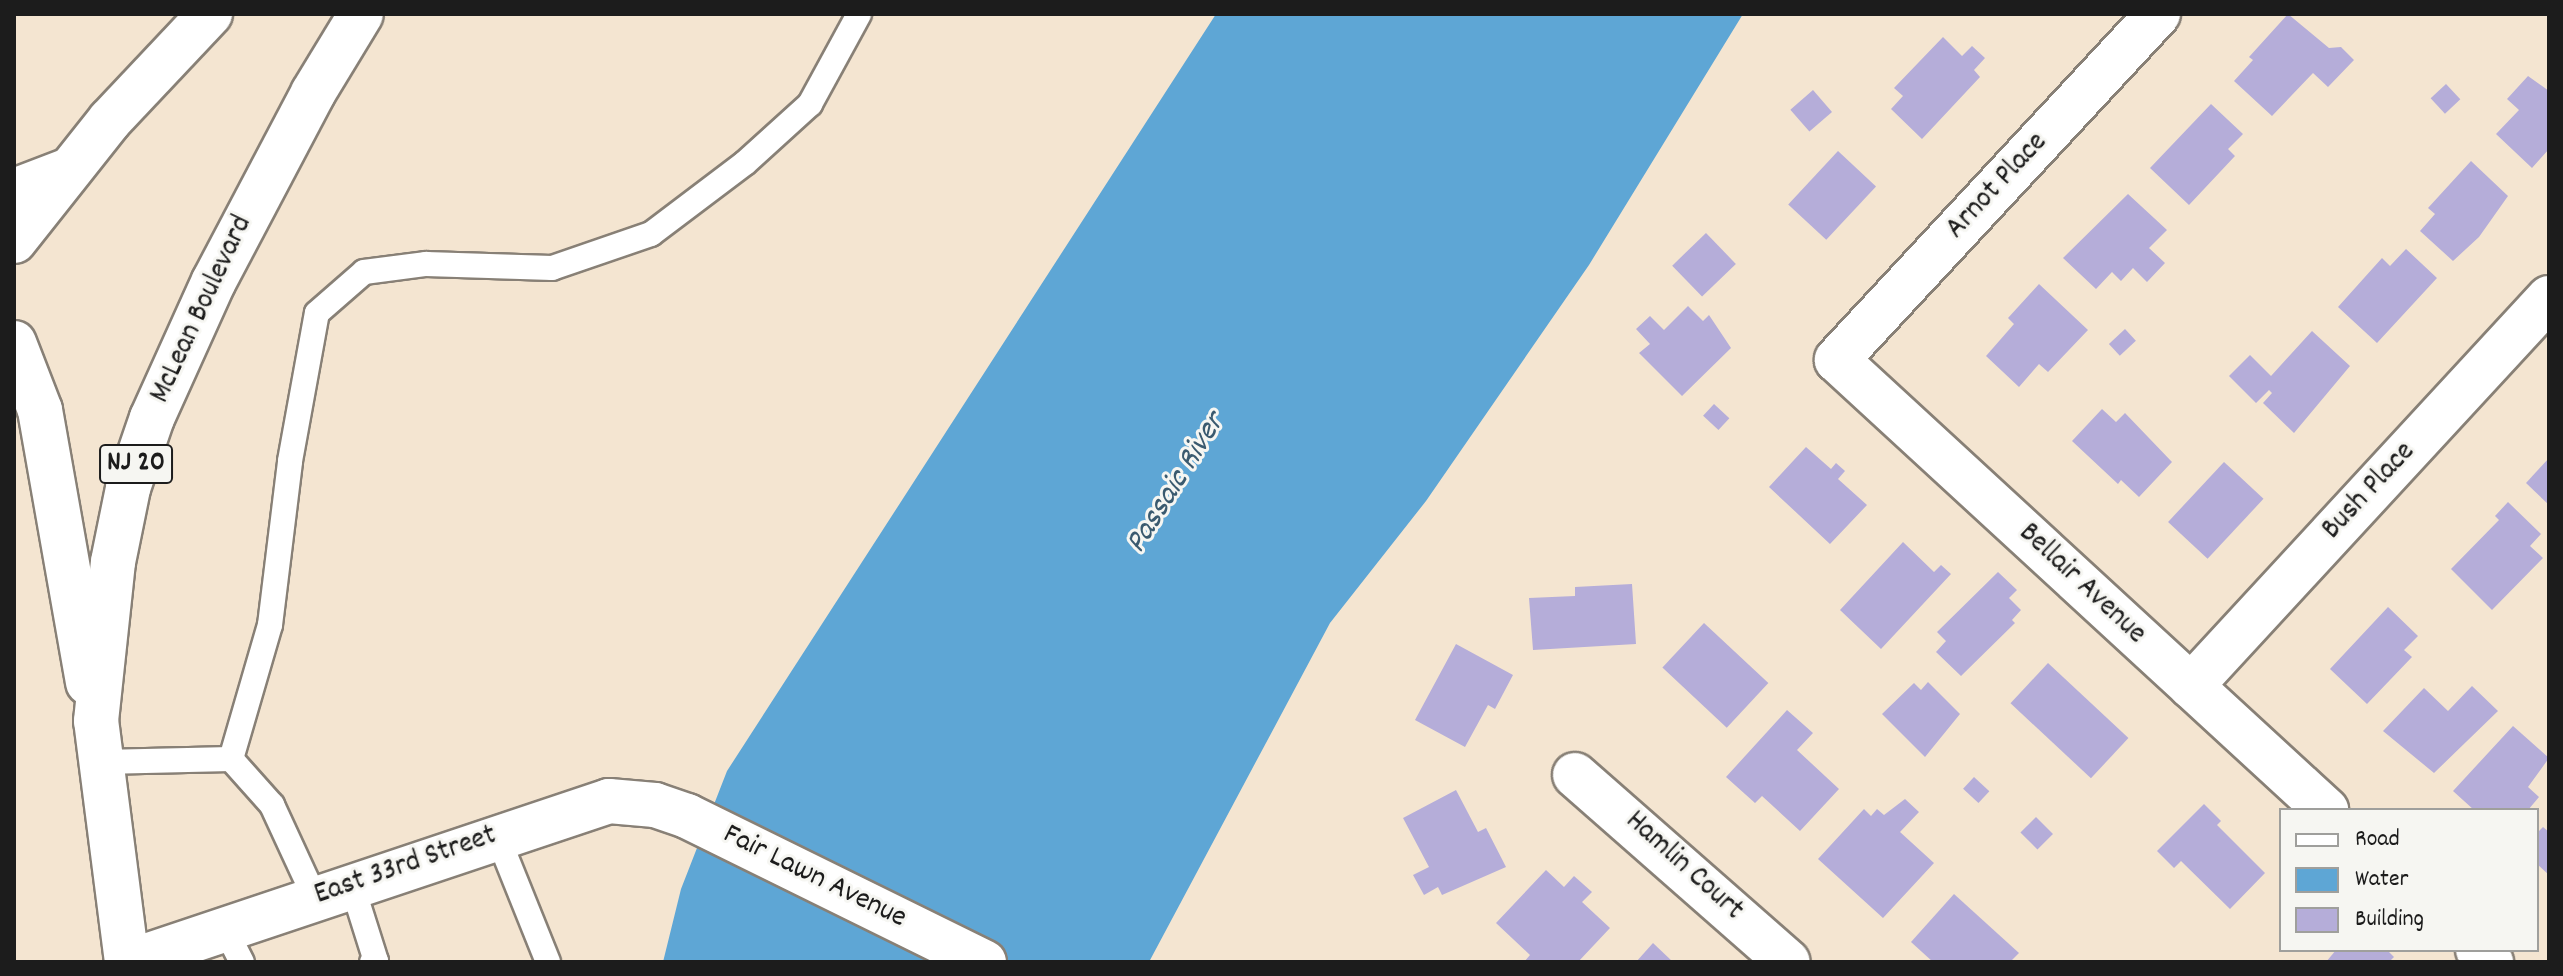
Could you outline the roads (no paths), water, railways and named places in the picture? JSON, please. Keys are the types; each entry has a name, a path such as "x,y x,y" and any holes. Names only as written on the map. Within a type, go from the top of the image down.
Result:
{"main road":[{"path":"14,241 66,171 210,14"},
{"name":"McLean Boulevard","path":"128,962 99,741 113,562 128,488 152,418 260,188 361,14"},
{"name":"Arnot Place","path":"1837,360 2158,14"},
{"path":"14,191 66,171"},
{"name":"Bush Place","path":"2191,686 2549,298"},
{"path":"14,343 40,410 71,604 99,741"},
{"name":"Bellair Avenue","path":"1837,360 2324,808"},
{"name":"Hamlin Court","path":"1575,775 1788,962"},
{"name":"East 33rd Street","path":"128,962 234,945 333,892 497,835 609,801 655,805 687,816"},
{"name":"Fair Lawn Avenue","path":"687,816 984,962"}],"lane":[{"path":"231,759 270,625 290,461 317,313 364,272 426,264 552,268 651,234 745,163 810,104 859,14"},
{"path":"99,741 231,759 272,805 333,892 372,962"},
{"path":"497,835 548,962"}],"water":[{"name":"Passaic River","path":"1216,14 1743,14 1589,265 1426,501 1330,623 1149,962 663,962 681,889 727,771"}]}
